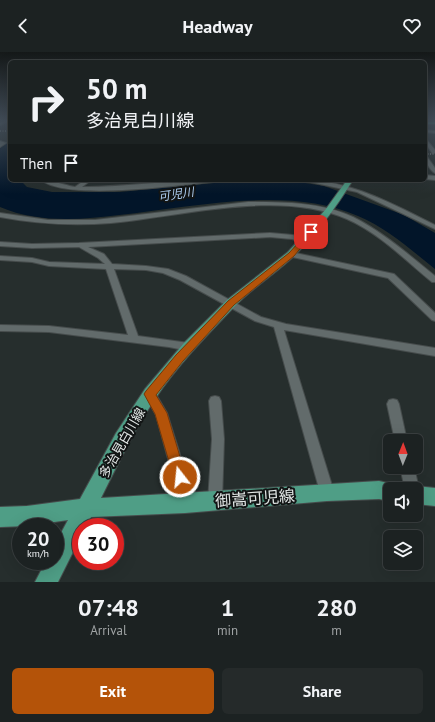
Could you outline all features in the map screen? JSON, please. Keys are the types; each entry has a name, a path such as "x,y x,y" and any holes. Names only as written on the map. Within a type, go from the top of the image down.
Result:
{"main road":[{"name":"多治見白川線","path":"50,581 85,508 122,439 150,394 189,347 231,303 291,254 329,212 348,183"},
{"name":"御嵩可児線","path":"0,517 27,516 85,508 185,503 327,492 383,491"},
{"path":"423,496 435,497"}],"street":[{"path":"427,158 435,172"},
{"path":"49,182 76,189 110,189 175,182"},
{"path":"76,189 85,182"},
{"path":"333,182 348,183 359,190 435,227"},
{"path":"0,215 58,222 89,222 126,219 237,204 289,203 352,219 376,234 435,280"},
{"path":"0,244 32,246 270,235 293,237 303,241"},
{"path":"79,244 101,256 108,263 134,338"},
{"path":"291,254 391,276 435,318"},
{"path":"0,258 32,260 49,264 146,268 165,271 183,278 258,319 278,325 435,352"},
{"path":"278,325 327,492"},
{"path":"0,328 49,329 134,338 189,347"},
{"path":"150,394 161,413 180,477 185,503"},
{"path":"215,401 218,440 215,501"},
{"path":"393,404 399,434"}],"water":[{"name":"可児川","path":"4,145 8,145 8,182 22,182 27,187 52,192 120,192 225,182 299,182 324,186 404,215 435,233 435,269 398,240 369,221 331,207 302,202 271,200 240,201 104,217 74,219 44,218 14,212 0,207 0,148"}],"railway":[{"path":"427,154 435,154"}],"route":[{"path":"180,477 161,413 150,394 169,369 231,303 291,254 311,232"}]}
